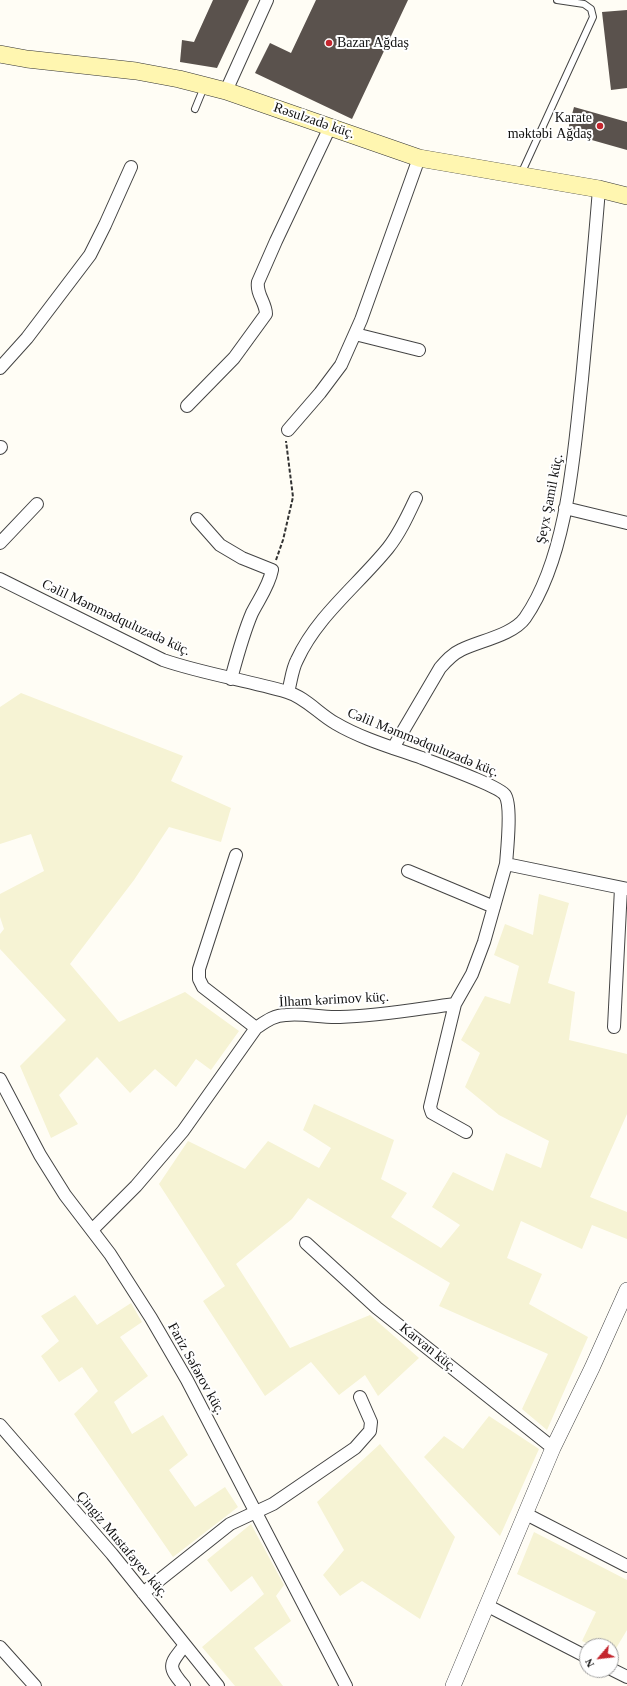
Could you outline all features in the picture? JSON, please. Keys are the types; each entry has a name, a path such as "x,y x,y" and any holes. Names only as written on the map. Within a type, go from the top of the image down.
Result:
{"main road":[{"name":"Rəsulzadə küç.","path":"0,54 27,59 136,71 204,86 226,91 419,158 600,189 627,196"}],"street":[{"path":"226,91 267,0"},
{"path":"187,406 234,358 266,314 266,310 257,288 258,282 330,127"},
{"path":"288,430 341,366 355,334 419,158"},
{"path":"0,368 27,338 90,256 106,225 131,167"},
{"name":"Şeyx Şamil küç.","path":"394,748 440,668 450,657 459,651 506,632 524,619 551,564 565,508 573,466 600,189"},
{"path":"355,334 419,350"},
{"path":"288,692 296,661 306,643 332,610 388,548 402,526 416,498"},
{"path":"0,543 37,504"},
{"path":"565,508 627,523"},
{"path":"197,519 220,545 242,558 272,570 271,577 252,612 244,632 231,679"},
{"name":"Cəlil Məmmədquluzadə küç.","path":"0,579 163,660 190,669 288,692 335,723 358,734 462,773 503,793 507,797 509,808 506,864"},
{"path":"236,855 199,969 199,979 203,987 256,1028"},
{"path":"466,1132 432,1113 430,1107 455,1004 472,974 484,942 506,864 624,889 614,1027"},
{"path":"408,871 494,907"},
{"name":"İlham kərimov küç.","path":"92,1230 136,1186 183,1132 256,1028 274,1017 286,1015 339,1017 374,1015 455,1004"},
{"name":"Fariz Səfərov küç.","path":"0,1079 51,1173 65,1195 131,1285 152,1318 187,1380 346,1686"},
{"name":"Karvan küç.","path":"306,1243 377,1308 553,1448"},
{"path":"453,1686 488,1606 553,1448 592,1368 627,1290"},
{"path":"143,1593 230,1524 273,1504 354,1448 370,1431 371,1422 360,1397"},
{"name":"Çingiz Mustafayev küç.","path":"0,1425 112,1554 218,1686"},
{"path":"526,1514 627,1566"},
{"path":"488,1606 579,1653"},
{"path":"184,1686 175,1675 172,1667 172,1661 185,1645"},
{"path":"0,1647 35,1686"}],"lane":[{"path":"520,175 593,17 590,9 584,4 557,0"},
{"path":"195,109 204,86"}],"path":[{"path":"272,570 283,540 293,497 286,438 288,430"}],"shaded area":[{"path":"21,693 183,756 171,781 231,808 221,842 169,827 134,880 70,964 119,1022 185,992 239,1031 211,1070 196,1059 176,1087 155,1069 130,1093 97,1057 59,1095 78,1124 51,1138 20,1066 66,1020 0,949 0,934 4,929 0,917 0,894 44,871 31,834 0,844 0,707"},
{"path":"539,894 569,903 548,983 575,992 569,1040 627,1054 627,1114 590,1197 627,1212 627,1239 592,1225 582,1249 521,1221 507,1258 542,1274 529,1304 588,1337 547,1430 522,1409 548,1354 439,1306 450,1283 308,1198 292,1219 236,1264 290,1348 370,1315 419,1358 378,1396 365,1375 339,1395 311,1362 265,1396 203,1301 225,1286 159,1184 188,1141 245,1169 268,1141 319,1168 331,1148 303,1130 314,1104 394,1140 381,1179 407,1193 391,1217 441,1248 460,1225 432,1207 453,1172 493,1191 506,1153 541,1168 549,1141 499,1115 465,1087 480,1053 461,1040 485,996 510,1004 519,966 494,955 505,924 533,935"},
{"path":"75,1295 97,1325 131,1303 142,1322 120,1337 148,1376 114,1402 132,1434 163,1415 188,1455 169,1470 195,1507 225,1487 238,1507 173,1557 74,1414 98,1391 82,1367 59,1382 41,1356 59,1341 41,1316"},
{"path":"489,1416 539,1449 500,1536 424,1457 444,1436 463,1449"},
{"path":"380,1444 455,1537 420,1619 362,1581 340,1596 323,1575 344,1550 317,1502"},
{"path":"251,1524 284,1585 276,1596 291,1621 254,1648 283,1686 235,1686 202,1647 264,1594 252,1576 231,1592 207,1560"},
{"path":"534,1532 627,1580 627,1630 619,1643 619,1638 583,1638 596,1612 517,1574"}],"building":[{"path":"213,0 249,0 217,68 180,62 182,40 194,42"},
{"name":"Bazar Ağdaş","path":"316,0 408,0 352,119 255,73 270,43 291,53"},
{"path":"627,10 627,88 611,90 602,12"},
{"path":"574,107 627,122 627,150 567,133"}],"place":[{"name":"Bazar Ağdaş","path":"329,43"},
{"name":"Karate məktəbi Ağdaş","path":"600,126"}]}
